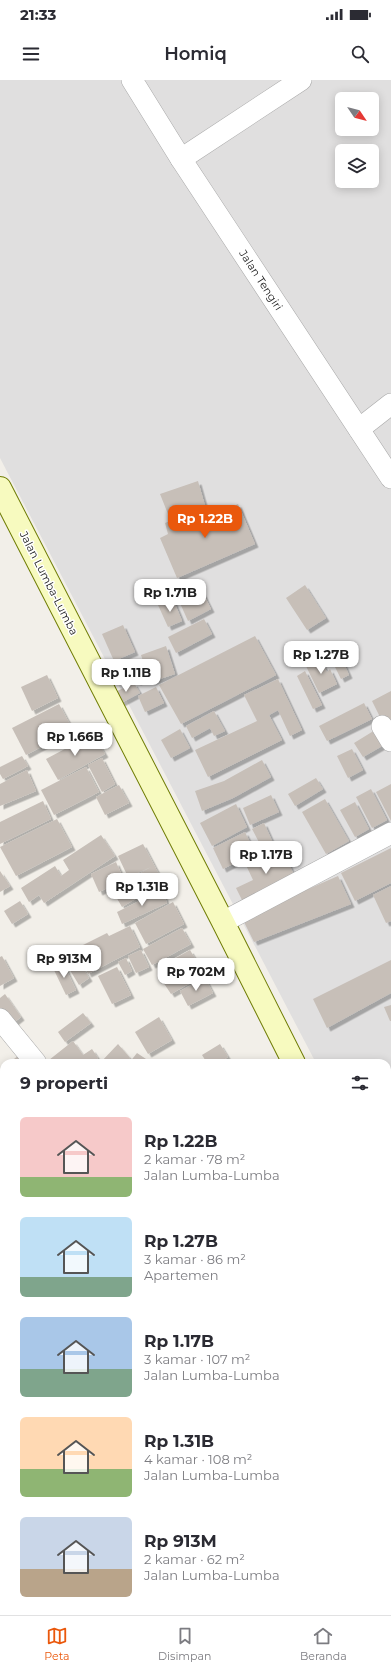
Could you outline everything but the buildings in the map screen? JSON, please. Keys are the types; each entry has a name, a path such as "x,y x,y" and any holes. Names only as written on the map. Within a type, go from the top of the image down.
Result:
{"main road":[{"name":"Jalan Lumba-Lumba","path":"0,488 292,1059"}],"street":[{"name":"Jalan Tengiri","path":"132,80 391,478"},
{"path":"182,159 301,80"},
{"path":"359,428 391,404"},
{"path":"223,922 391,833"},
{"path":"0,1019 33,1059"}],"shaded area":[{"path":"0,80 391,80 391,1059 314,1059 0,458"}]}
